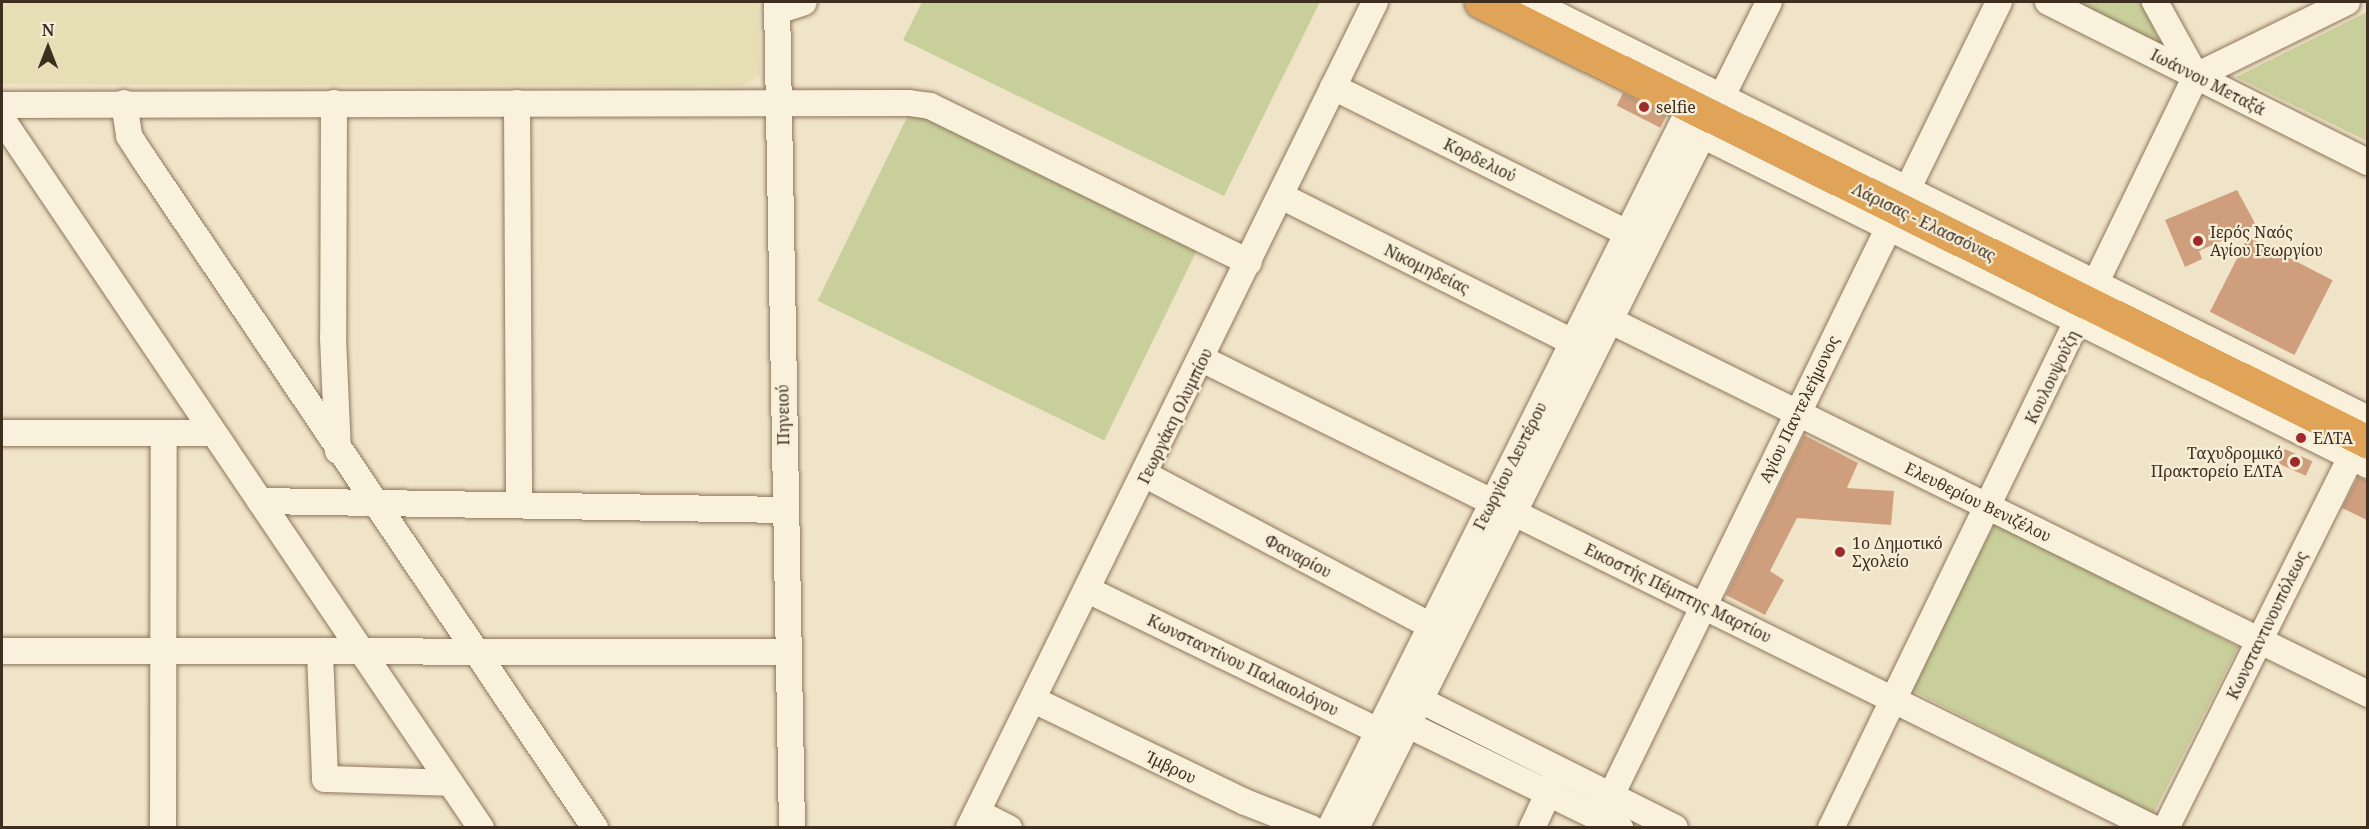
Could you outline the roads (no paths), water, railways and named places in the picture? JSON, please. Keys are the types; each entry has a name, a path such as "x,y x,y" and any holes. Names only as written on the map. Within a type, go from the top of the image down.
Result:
{"highway":[{"name":"Λάρισας - Ελασσόνας","path":"1480,2 2087,303 2156,348 2363,441"}],"street":[{"path":"777,6 804,2"},
{"name":"Γεωργάκη Ολυμπίου","path":"973,820 1146,476 1375,2"},
{"path":"1531,2 1701,111 1769,2"},
{"name":"Αγίου Παντελεήμονος","path":"1610,813 1702,605 1999,2"},
{"name":"Ιωάννου Μεταξά","path":"2048,2 2367,162"},
{"path":"2155,2 2196,76 2347,2"},
{"name":"Πηνειού","path":"777,6 786,652 792,828"},
{"name":"Κουλουψούζη","path":"1831,828 1989,507 2196,76"},
{"name":"Κορδελιού","path":"1334,87 1627,233"},
{"path":"516,103 519,506"},
{"path":"2,105 516,103 930,106 1249,262"},
{"path":"124,104 129,136 338,453 595,828"},
{"path":"334,104 333,338 338,453"},
{"name":"Γεωργίου Δευτέρου","path":"1502,507 1573,342 1599,315 1627,233 1701,111"},
{"name":"Γεωργίου Δευτέρου","path":"1330,828 1392,727 1701,111"},
{"path":"2,119 213,433 367,654 481,828"},
{"name":"Νικομηδείας","path":"1281,196 1573,342"},
{"path":"2087,303 2363,441"},
{"name":"Ελευθερίου Βενιζέλου","path":"1599,315 2367,694"},
{"name":"Εικοστής Πέμπτης Μαρτίου","path":"1202,359 2153,828"},
{"path":"2,433 213,433"},
{"path":"163,828 164,434"},
{"name":"Κωνσταντινουπόλεως","path":"2166,828 2259,640 2363,441"},
{"name":"Φαναρίου","path":"1146,476 1440,630"},
{"path":"260,501 784,510"},
{"name":"Κωνσταντίνου Παλαιολόγου","path":"1088,590 1392,727 1548,793 1610,813 1675,828"},
{"path":"2,651 367,654 786,652"},
{"path":"320,652 325,779 450,783"},
{"name":"Κωνσταντίνου Παλαιολόγου","path":"1408,694 1559,770 1610,813"},
{"name":"Ίμβρου","path":"1034,700 1223,792 1311,828"},
{"name":"Γεωργίου Δευτέρου","path":"1356,828 1392,727"},
{"path":"1532,828 1559,770"},
{"path":"973,820 1009,828"}],"place":[{"name":"selfie","path":"1644,107"},
{"name":"Ιερός Ναός Αγίου Γεωργίου","path":"2198,241"},
{"name":"ΕΛΤΑ","path":"2301,438"},
{"name":"Ταχυδρομικό Πρακτορείο ΕΛΤΑ","path":"2295,462"},
{"name":"1o Δημοτικό Σχολείο","path":"1840,552"}]}
